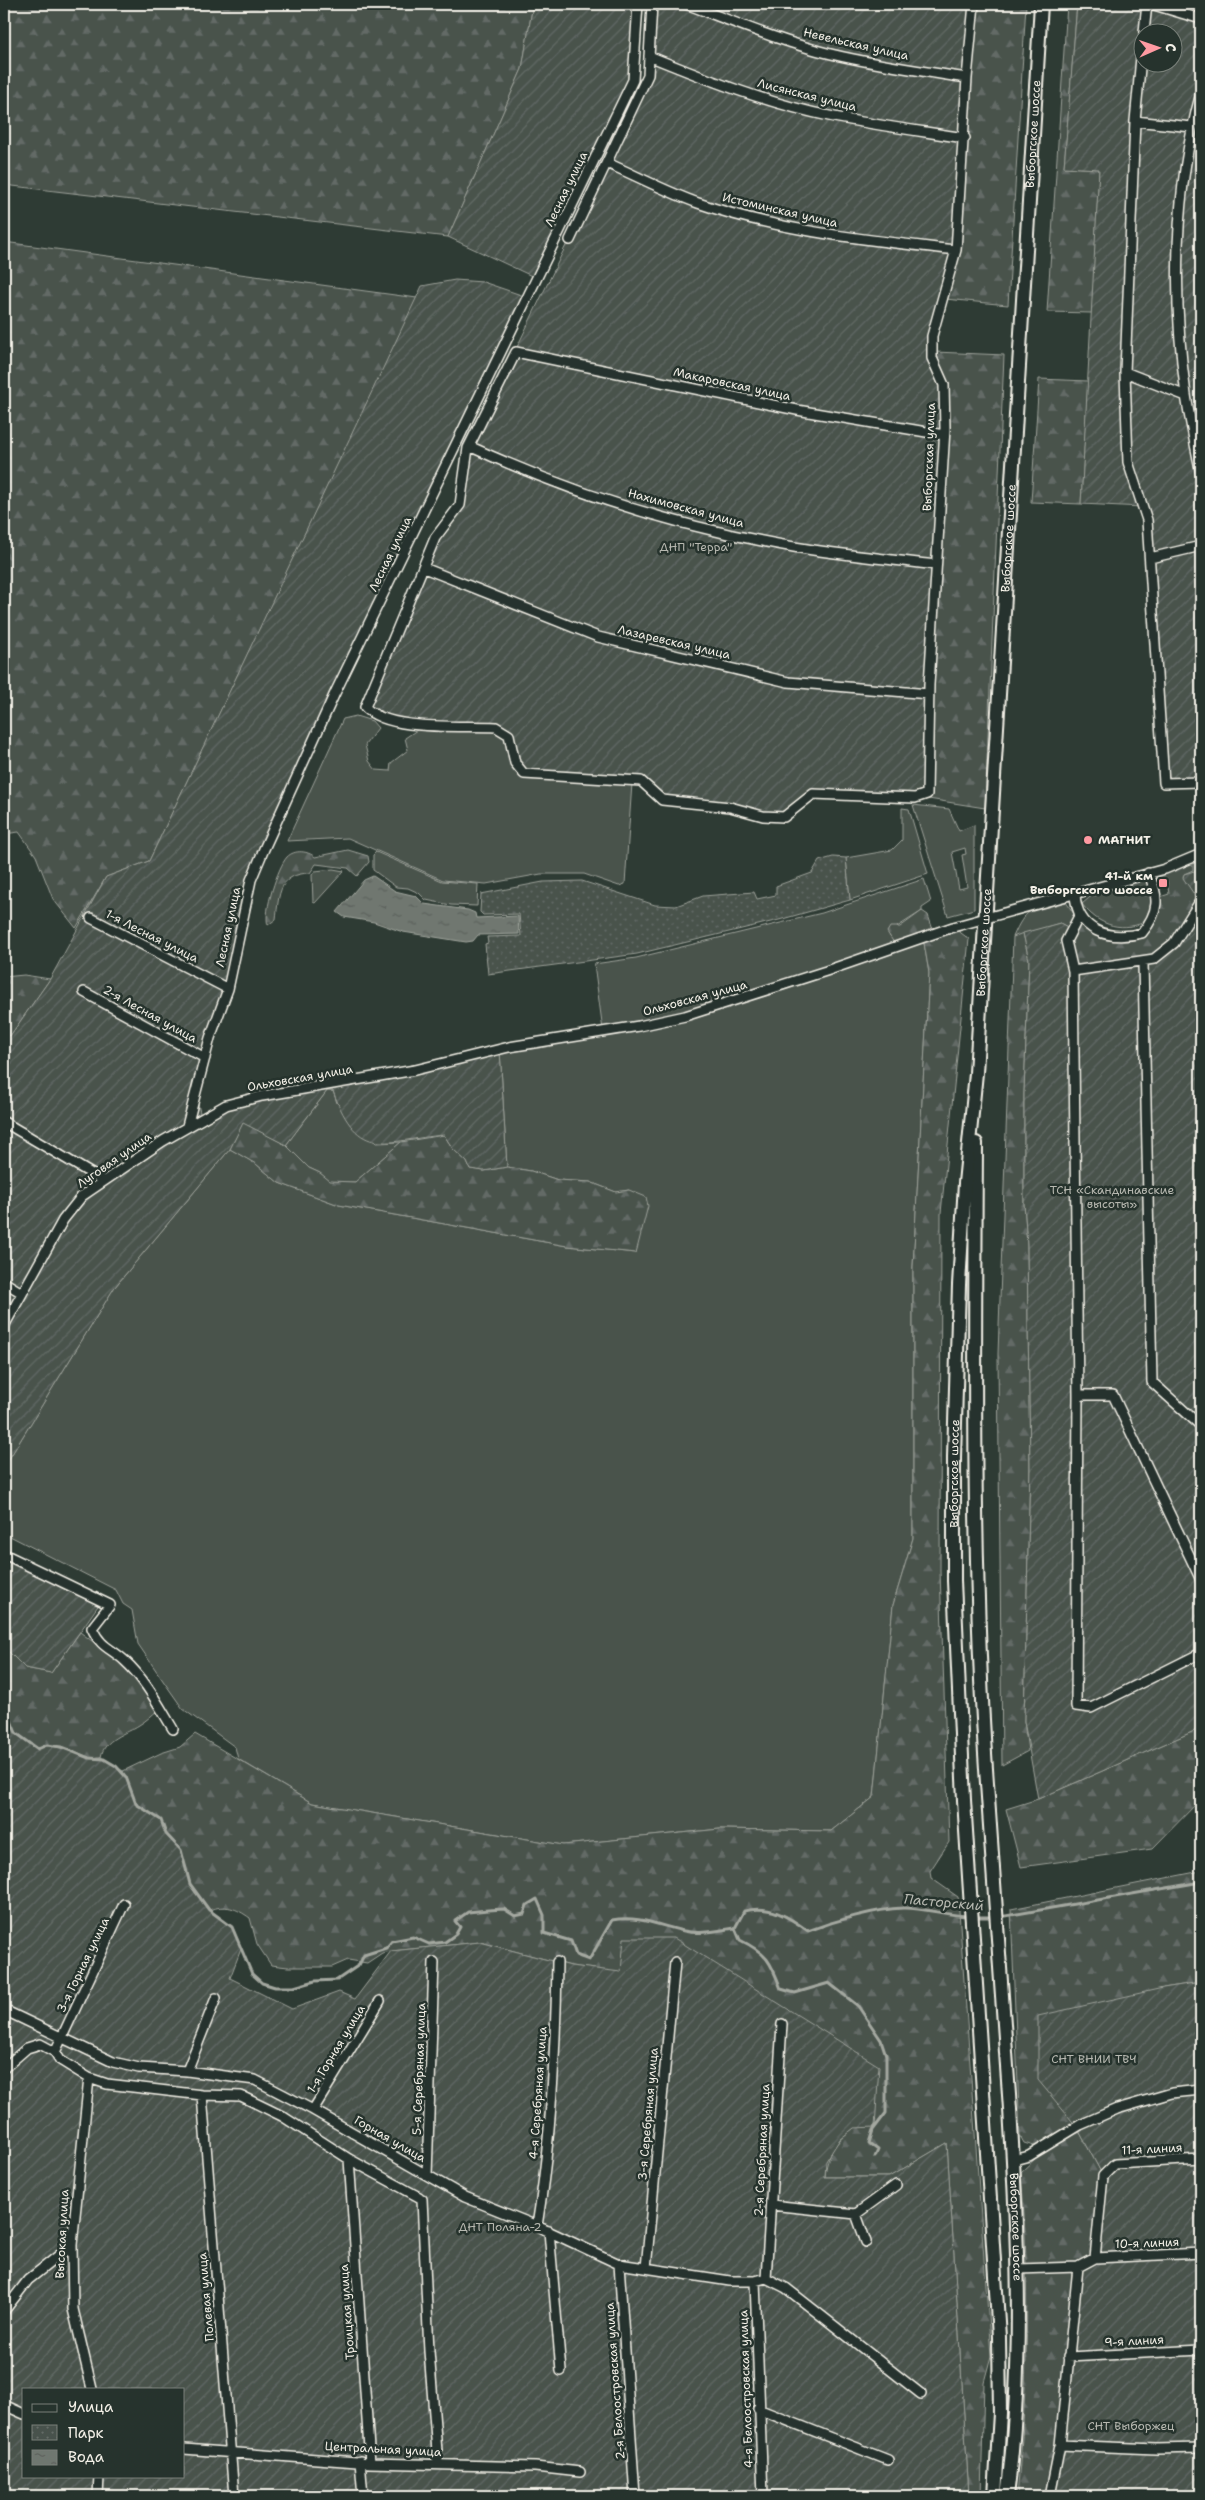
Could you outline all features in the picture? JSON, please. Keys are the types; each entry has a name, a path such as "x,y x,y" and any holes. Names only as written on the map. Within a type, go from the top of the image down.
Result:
{"main road":[{"name":"Выборгское шоссе","path":"995,2496 1000,2422 999,2337 954,1581 954,1457 965,1183 976,1073 1041,4"},
{"name":"Выборгское шоссе","path":"976,1073 976,1583 1014,2160 1019,2269 1019,2374 1008,2496"}],"street":[{"name":"Лесная улица","path":"187,1126 205,1058 228,989 251,880 335,693 633,80 638,4"},
{"path":"570,240 648,75 652,4"},
{"name":"Невельская улица","path":"686,4 752,30 831,54 967,78"},
{"name":"Выборгская улица","path":"424,568 365,706 375,716 397,724 496,728 509,735 515,763 524,774 641,781 662,800 730,807 764,816 784,818 814,794 915,798 927,794 929,781 929,694 944,434 944,385 932,358 932,336 956,250 965,138 967,78 974,4"},
{"path":"1145,22 1147,4"},
{"path":"1151,4 1201,19"},
{"name":"Лисянская улица","path":"649,56 716,83 828,116 965,138"},
{"path":"1140,72 1135,121 1125,372 1128,462 1147,520 1164,784 1201,782"},
{"path":"1201,93 1192,127 1179,216 1180,321 1186,396 1201,474"},
{"path":"1135,121 1192,127"},
{"name":"Истоминская улица","path":"607,163 698,203 771,223 846,238 956,250"},
{"name":"Макаровская улица","path":"469,446 516,352 797,410 944,434"},
{"path":"1125,372 1186,396"},
{"path":"424,568 436,538 460,505 469,446"},
{"name":"Нахимовская улица","path":"469,446 519,469 698,527 794,547 936,565"},
{"path":"1150,558 1201,546"},
{"name":"Лазаревская улица","path":"424,568 598,637 788,682 929,694"},
{"name":"Ольховская улица","path":"187,1126 226,1105 262,1096 415,1070 498,1049 639,1026 685,1016 818,974 985,917 1075,894 1201,858"},
{"path":"1075,894 1079,916 1092,928 1114,936 1142,933 1152,920 1156,907 1154,885 1148,873"},
{"path":"1073,971 1143,963 1154,959 1174,944 1201,900"},
{"path":"1079,916 1066,941 1073,971 1078,1395 1076,1706 1091,1708 1201,1653"},
{"name":"1-я Лесная улица","path":"91,918 228,989"},
{"path":"1143,963 1152,1382 1201,1426"},
{"name":"2-я Лесная улица","path":"84,992 205,1058"},
{"path":"4,1122 102,1180"},
{"name":"Луговая улица","path":"4,1326 63,1220 82,1196 102,1180 187,1126"},
{"path":"4,1282 22,1293"},
{"path":"1078,1395 1113,1395 1201,1580"},
{"path":"4,1554 110,1605 92,1628 97,1639 104,1647 125,1661 149,1690 172,1729"},
{"name":"3-я Горная улица","path":"55,2052 124,1904"},
{"name":"5-я Серебряная улица","path":"427,2175 434,1962"},
{"name":"4-я Серебряная улица","path":"537,2226 544,2176 557,2007 557,1962"},
{"name":"3-я Серебряная улица","path":"646,2268 676,1962"},
{"path":"187,2071 216,1998"},
{"name":"1-я Горная улица","path":"313,2110 380,2001"},
{"name":"Горная улица","path":"4,2010 113,2062 139,2068 187,2071 255,2080 313,2110 465,2197 549,2231 619,2264 730,2281 755,2281 766,2278"},
{"name":"2-я Серебряная улица","path":"766,2278 782,2024"},
{"path":"4,2068 27,2048 40,2044 55,2052 60,2060 89,2078 125,2087 202,2095 241,2096 282,2116 349,2159 420,2198 438,2464"},
{"name":"Высокая улица","path":"89,2078 72,2245 73,2309 92,2388"},
{"path":"1014,2160 1029,2156 1080,2125 1117,2109 1157,2096 1201,2090"},
{"name":"Полевая улица","path":"202,2095 234,2496"},
{"name":"Троицкая улица","path":"349,2159 370,2462"},
{"name":"11-я линия","path":"1094,2258 1099,2197 1103,2176 1115,2164 1201,2159"},
{"path":"771,2205 856,2214 896,2185"},
{"path":"856,2214 866,2242"},
{"path":"549,2231 561,2371"},
{"path":"4,2311 28,2280 72,2245"},
{"name":"10-я линия","path":"1094,2258 1201,2253"},
{"path":"1019,2269 1078,2267 1094,2258"},
{"name":"2-я Белоостровская улица","path":"619,2264 635,2496"},
{"path":"1050,2496 1060,2445 1078,2267"},
{"path":"766,2278 786,2288 921,2394"},
{"name":"4-я Белоостровская улица","path":"755,2281 758,2409 763,2496"},
{"name":"9-я линия","path":"1068,2357 1201,2350"},
{"path":"4,2405 22,2413"},
{"path":"758,2409 888,2460"},
{"path":"1060,2445 1156,2449 1201,2448"},
{"name":"Центральная улица","path":"185,2449 370,2462 535,2467 580,2472"},
{"path":"360,2461 363,2496"},
{"path":"98,2496 99,2478"}],"green space":[{"path":"5,4 533,4 522,69 448,237 4,185"},
{"path":"533,4 638,4 635,71 536,278 448,237 522,69"},
{"name":"ДНП \"Терра\"","path":"652,4 974,4 957,242 941,303 932,358 944,385 927,794 814,794 784,817 662,800 645,783 524,774 512,744 496,728 417,726 367,709 435,538 454,515 467,451 648,75"},
{"path":"974,4 1026,4 1008,305 945,299"},
{"path":"1067,4 1077,4 1064,167 1099,169 1092,313 1047,312"},
{"path":"1077,4 1201,4 1201,781 1164,783 1143,507 1081,504 1099,169 1064,167"},
{"path":"4,242 417,298 149,861 106,877 76,928 53,899 36,856 19,832 4,834"},
{"path":"455,280 483,282 527,297 251,880 227,992 196,1093 201,1118 218,1109 500,1050 507,1167 484,1171 470,1169 467,1162 453,1149 444,1135 390,1142 376,1142 364,1137 353,1129 333,1091 327,1091 286,1145 243,1123 230,1149 114,1288 4,1467 4,1032 10,1036 50,979 106,877 149,861 422,286"},
{"path":"935,352 1004,355 985,808 922,798 932,358"},
{"path":"1039,379 1088,381 1081,504 1031,502"},
{"path":"356,716 372,721 378,728 365,745 369,761 376,770 390,771 391,763 408,750 405,738 417,730 417,726 496,727 632,783 625,884 619,886 584,874 541,874 486,884 443,880 348,838 287,841 343,719"},
{"path":"913,805 949,809 959,831 974,825 974,909 948,916","holes":["965,848 966,854 962,855 967,887 959,889 952,852"]},
{"path":"902,808 909,809 928,874 850,900 846,858 892,850 902,840"},
{"path":"348,850 368,856 369,862 357,876 348,868 316,864 310,873 292,877 282,887 276,919 268,925 269,900 272,890 283,862 290,854 305,852 315,857"},
{"path":"376,852 442,881 478,884 477,906 451,905 426,900 419,893 408,888 396,887 373,870 373,855"},
{"path":"833,857 846,858 850,900 779,920 637,954 488,974 485,944 488,943 487,937 521,936 519,914 483,915 480,912 481,894 543,882 582,881 655,905 676,906 703,896 754,892 757,899 776,895 776,886 812,873 819,861"},
{"path":"1193,862 1193,870 1184,874 1200,903 1165,952 1075,970 1066,941 1080,923 1094,933 1110,938 1126,939 1143,935 1157,898 1169,894 1167,880 1154,882 1154,877"},
{"path":"333,869 344,871 315,903 313,902 312,875 315,871"},
{"name":"ТСН «Скандинавские высоты»","path":"1201,869 1201,1728 1038,1799 1024,1721 1030,1467 1027,1244 1024,1202 1024,1094 1029,960 1023,933 1060,923 1071,929 1066,941 1075,970 1165,952 1200,903 1183,878 1184,874"},
{"path":"924,879 931,902 922,908 922,911 897,927 889,936 893,939 923,937 929,973 913,1267 913,1538 893,1605 874,1797 831,1831 720,1829 563,1845 312,1803 238,1759 235,1747 183,1709 138,1644 132,1610 123,1604 116,1590 4,1533 4,1467 114,1288 230,1149 256,1164 279,1183 339,1205 567,1246 636,1253 639,1235 629,1190 616,1192 590,1182 558,1180 531,1171 507,1167 500,1050 603,1030 594,964 636,958 822,913"},
{"path":"1145,879 1153,893 1153,904 1149,920 1140,924 1121,927 1104,923 1082,904 1090,897"},
{"path":"1059,901 1066,902 1080,923 1071,929 1060,923 1013,937 1025,915 1042,906"},
{"path":"922,911 928,915 934,933 953,927 969,939 941,1213 940,1571 949,1842 930,1871 931,1878 958,1897 991,2356 984,2382 981,2496 969,2496 947,2143 889,2177 825,2177 833,2149 854,2128 622,1973 571,1966 480,1942 391,1951 382,1953 367,1963 348,1960 332,1967 271,1965 257,1944 250,1918 226,1907 209,1910 190,1884 181,1850 166,1834 161,1820 136,1804 123,1771 161,1753 180,1747 195,1734 312,1803 563,1845 720,1829 831,1831 874,1797 893,1605 913,1538 913,1267 929,973 923,937 896,946 887,932 890,927 900,927"},
{"path":"1023,933 1029,960 1024,1094 1024,1202 1027,1244 1030,1467 1024,1721 1028,1751 1002,1765 998,1354 1013,937"},
{"path":"24,975 50,979 10,1036 4,1032 4,977"},
{"path":"327,1091 333,1091 337,1103 377,1143 401,1142 355,1182 330,1182 320,1173 309,1168 286,1145"},
{"path":"243,1122 286,1145 309,1168 320,1173 330,1181 355,1182 401,1142 444,1135 453,1149 467,1162 470,1169 484,1171 507,1167 531,1171 558,1180 590,1182 616,1192 629,1190 646,1197 648,1206 636,1253 567,1246 339,1205 279,1183 256,1164 230,1149"},
{"path":"4,1554 100,1603 51,1673 25,1668 4,1647"},
{"path":"80,1632 125,1666 158,1710 142,1723 111,1741 106,1746 101,1757 89,1758 75,1751 38,1749 16,1733 4,1713 4,1647 25,1668 51,1673"},
{"name":"ДНТ Поляна-2","path":"4,1713 16,1733 38,1749 47,1745 75,1751 89,1758 101,1757 123,1771 136,1803 161,1820 166,1834 181,1850 190,1884 209,1910 232,1927 241,1949 230,1978 292,2009 339,1992 355,1999 391,1951 480,1942 571,1966 621,1972 624,1938 674,1938 879,2066 875,2127 854,2128 840,2139 826,2161 825,2177 889,2177 947,2143 969,2496 4,2496"},
{"path":"1201,1728 1201,1799 1152,1849 1021,1867 1006,1809 1038,1799"},
{"name":"СНТ ВНИИ ТВЧ","path":"1201,1871 1201,1982 1163,1988 1077,2127 1103,2176 1095,2254 1050,2496 1017,2496 1024,2415 1027,2294 1021,2172 1039,2155 1037,2147 1024,2143 1020,2136 1011,1909"},
{"name":"СНТ Выборжец","path":"1201,1982 1201,2496 1050,2496 1078,2269 1093,2258 1103,2176 1077,2127 1038,2080 1038,2016 1163,1988"}],"water":[{"path":"373,876 395,891 416,896 424,904 468,910 475,913 476,918 518,916 519,934 478,935 473,941 466,942 403,932 374,922 344,917 337,912 364,880"}],"waterway":[{"name":"Пасторский","path":"4,1713 9,1716 16,1733 38,1749 47,1745 61,1747 89,1758 104,1759 116,1766 126,1777 136,1804 161,1820 166,1834 181,1850 190,1884 209,1910 232,1927 252,1974 262,1983 275,1987 294,1987 315,1981 337,1980 359,1965 364,1955 386,1948 392,1941 413,1937 429,1944 445,1942 456,1934 460,1927 455,1921 468,1912 504,1909 515,1916 524,1914 527,1905 537,1899 544,1915 544,1933 571,1941 576,1955 589,1960 612,1920 640,1920 684,1931 710,1932 735,1928 744,1911 762,1909 786,1916 808,1931 855,1916 892,1909 910,1908 969,1916"},
{"name":"Пасторский","path":"1000,1917 1201,1882"},
{"name":"Пасторский","path":"975,1917 994,1917"},
{"path":"735,1928 740,1940 756,1949 767,1959 781,1989 795,1993 829,1983 858,2006 881,2040 886,2055 886,2113 873,2130 869,2143 878,2150 875,2157"}],"place":[{"name":"МАГНИТ","path":"1088,840"},
{"name":"41-й км Выборгского шоссе","path":"1163,883"}]}
